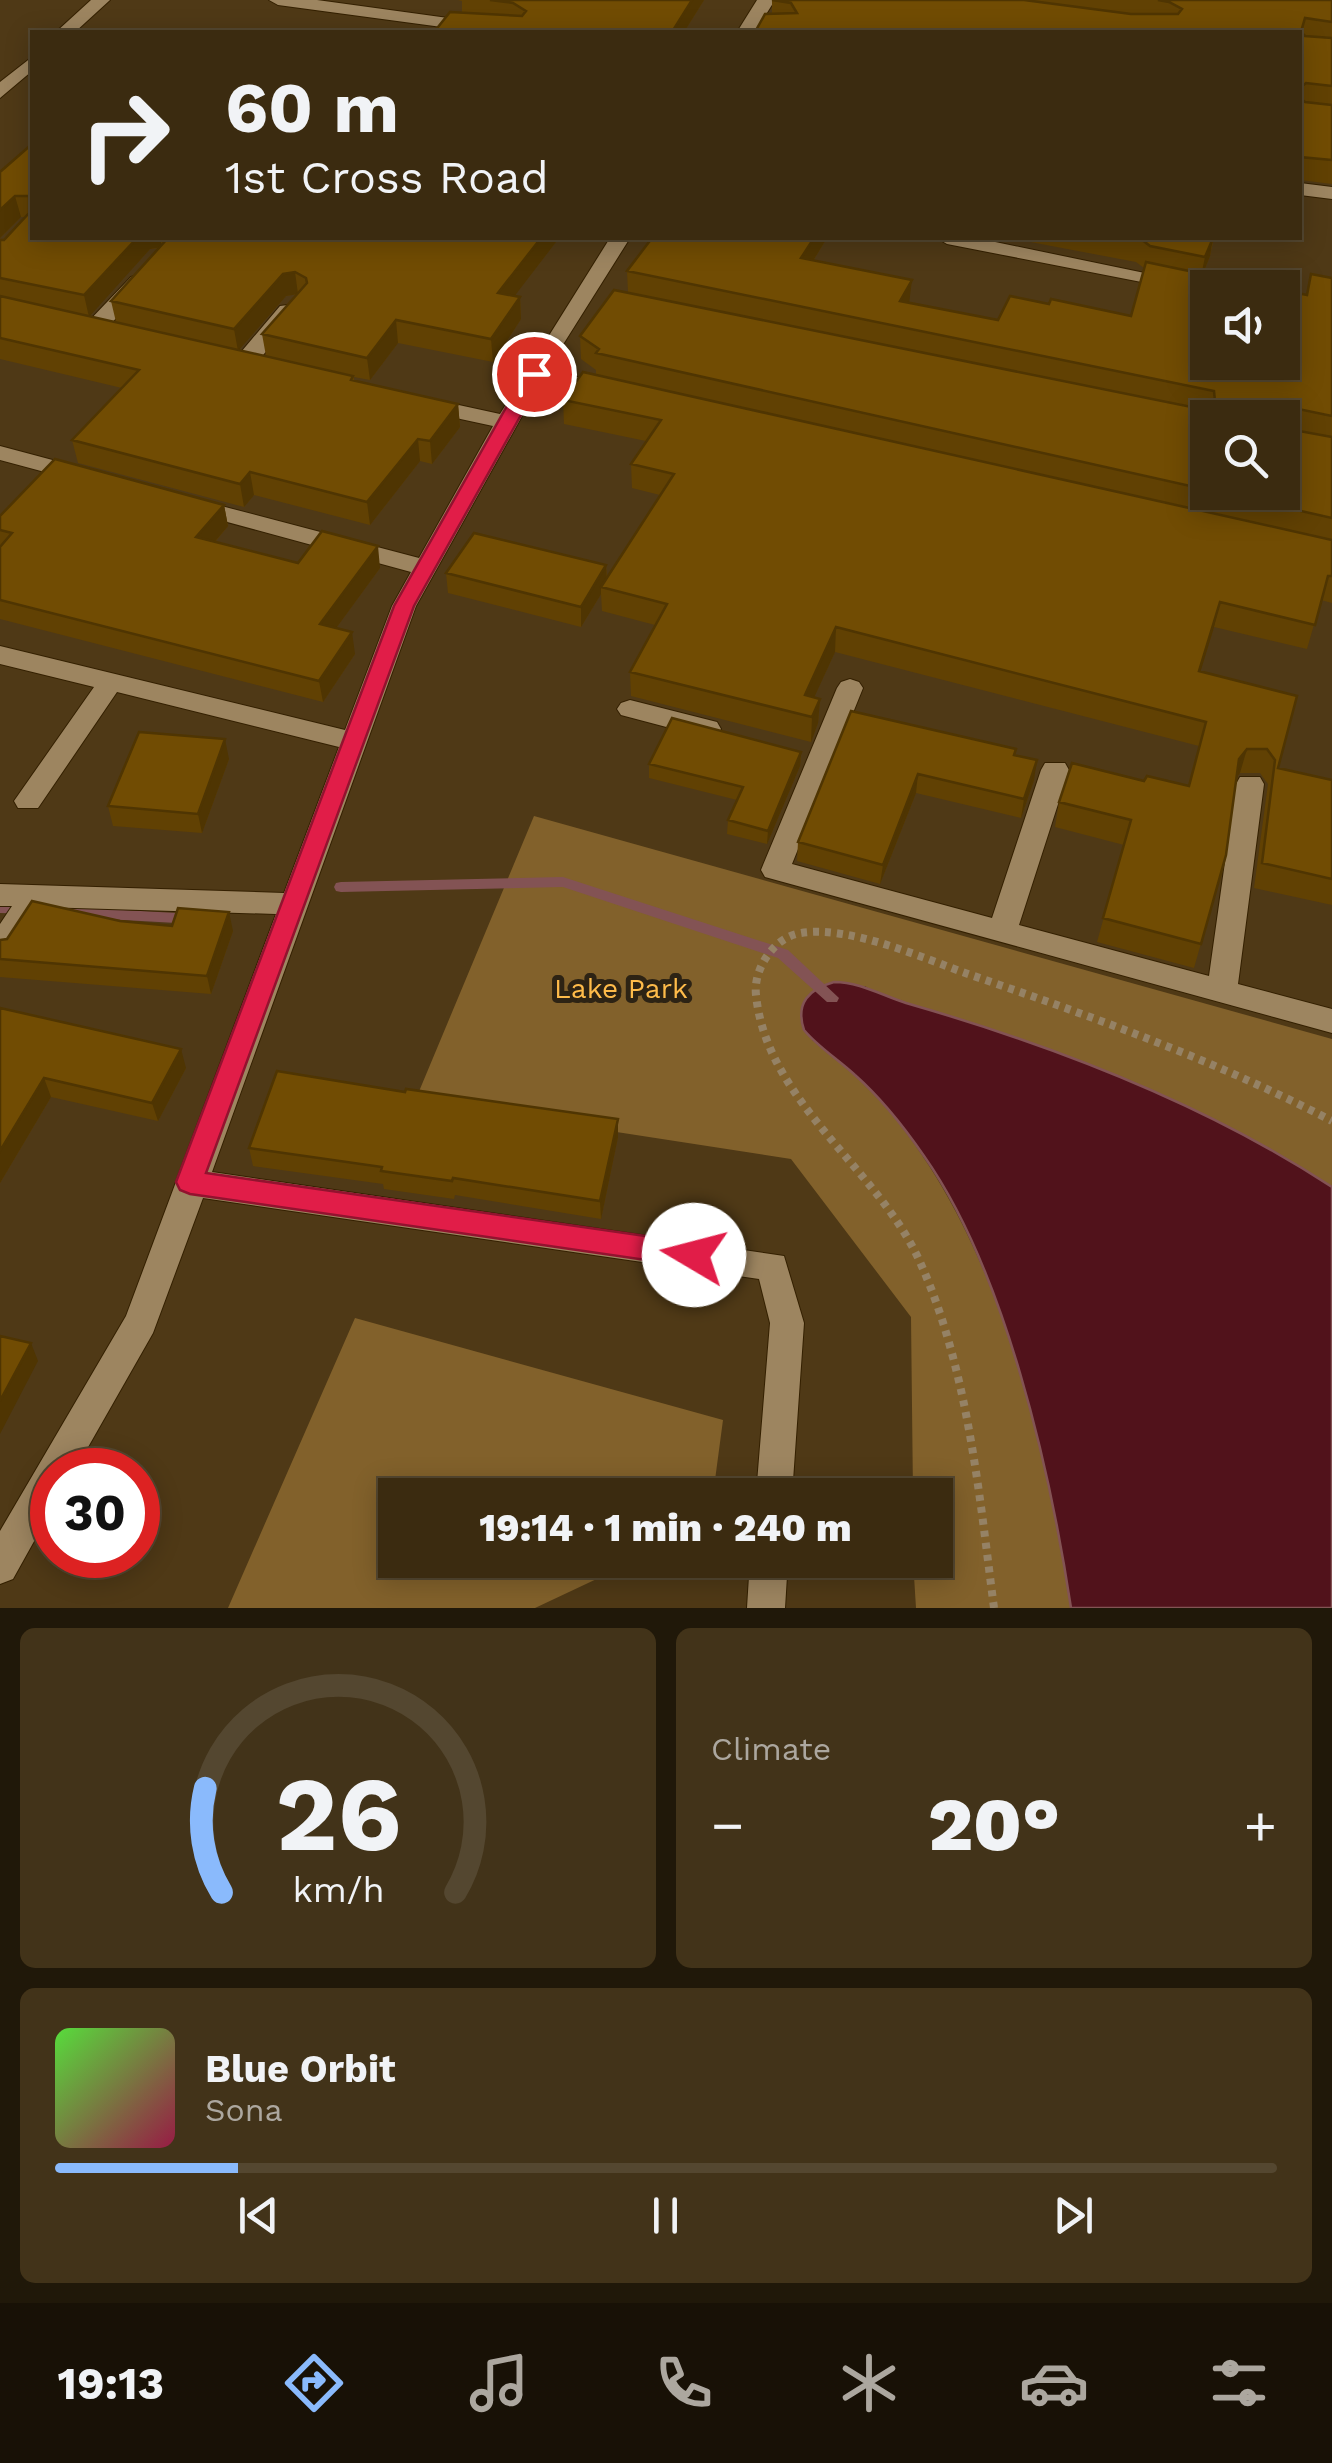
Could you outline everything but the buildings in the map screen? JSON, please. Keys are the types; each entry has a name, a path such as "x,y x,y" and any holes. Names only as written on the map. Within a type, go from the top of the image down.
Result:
{"street":[{"path":"67,30 101,0"},
{"path":"278,0 499,30"},
{"path":"753,30 766,0"},
{"path":"0,92 30,64"},
{"path":"1302,189 1332,193"},
{"path":"68,1448 140,1322 404,606 534,374 593,298 619,240"},
{"path":"957,240 1190,286"},
{"path":"1058,260 1067,240"},
{"path":"95,328 147,270"},
{"path":"244,363 296,302"},
{"path":"534,374 632,396"},
{"path":"395,398 508,423"},
{"path":"0,453 111,483"},
{"path":"167,498 426,568"},
{"path":"0,655 354,741"},
{"path":"28,801 111,682"},
{"path":"850,688 812,755 775,870 1332,1020"},
{"path":"630,709 726,734"},
{"path":"1002,931 1055,770"},
{"path":"1222,990 1250,784"},
{"path":"0,894 293,904"},
{"path":"0,947 34,897"},
{"path":"190,1182 772,1266 787,1323 775,1478"},
{"path":"0,1566 30,1514"},
{"path":"766,1608 768,1578"}],"path":[{"path":"994,1608 981,1505 950,1354 919,1260 883,1196 785,1074 762,1029 755,990 764,960 781,940 803,932 838,936 925,959 1136,1032 1296,1100 1332,1121"}],"green space":[{"name":"Lake Park","path":"534,816 1332,1039 1332,1187 1239,1134 1100,1070 951,1016 878,995 865,986 812,1040 861,1080 917,1148 953,1207 983,1270 1009,1336 1029,1404 1071,1608 916,1608 914,1578 953,1578 953,1478 913,1478 911,1317 791,1159 415,1101"},
{"path":"355,1318 723,1420 715,1478 378,1478 378,1578 599,1578 535,1608 228,1608"}],"shaded area":[{"path":"834,982 862,987 1016,1038 1126,1079 1232,1129 1332,1187 1332,1608 1071,1608 1037,1434 1001,1313 978,1256 953,1203 900,1124 865,1084 804,1030 801,1012 806,999"}],"waterway":[{"path":"341,887 563,882 783,954 832,998"},
{"path":"0,908 29,910"},
{"path":"70,912 194,919"}],"route":[{"path":"534,374 404,606 190,1182 694,1255"}]}
